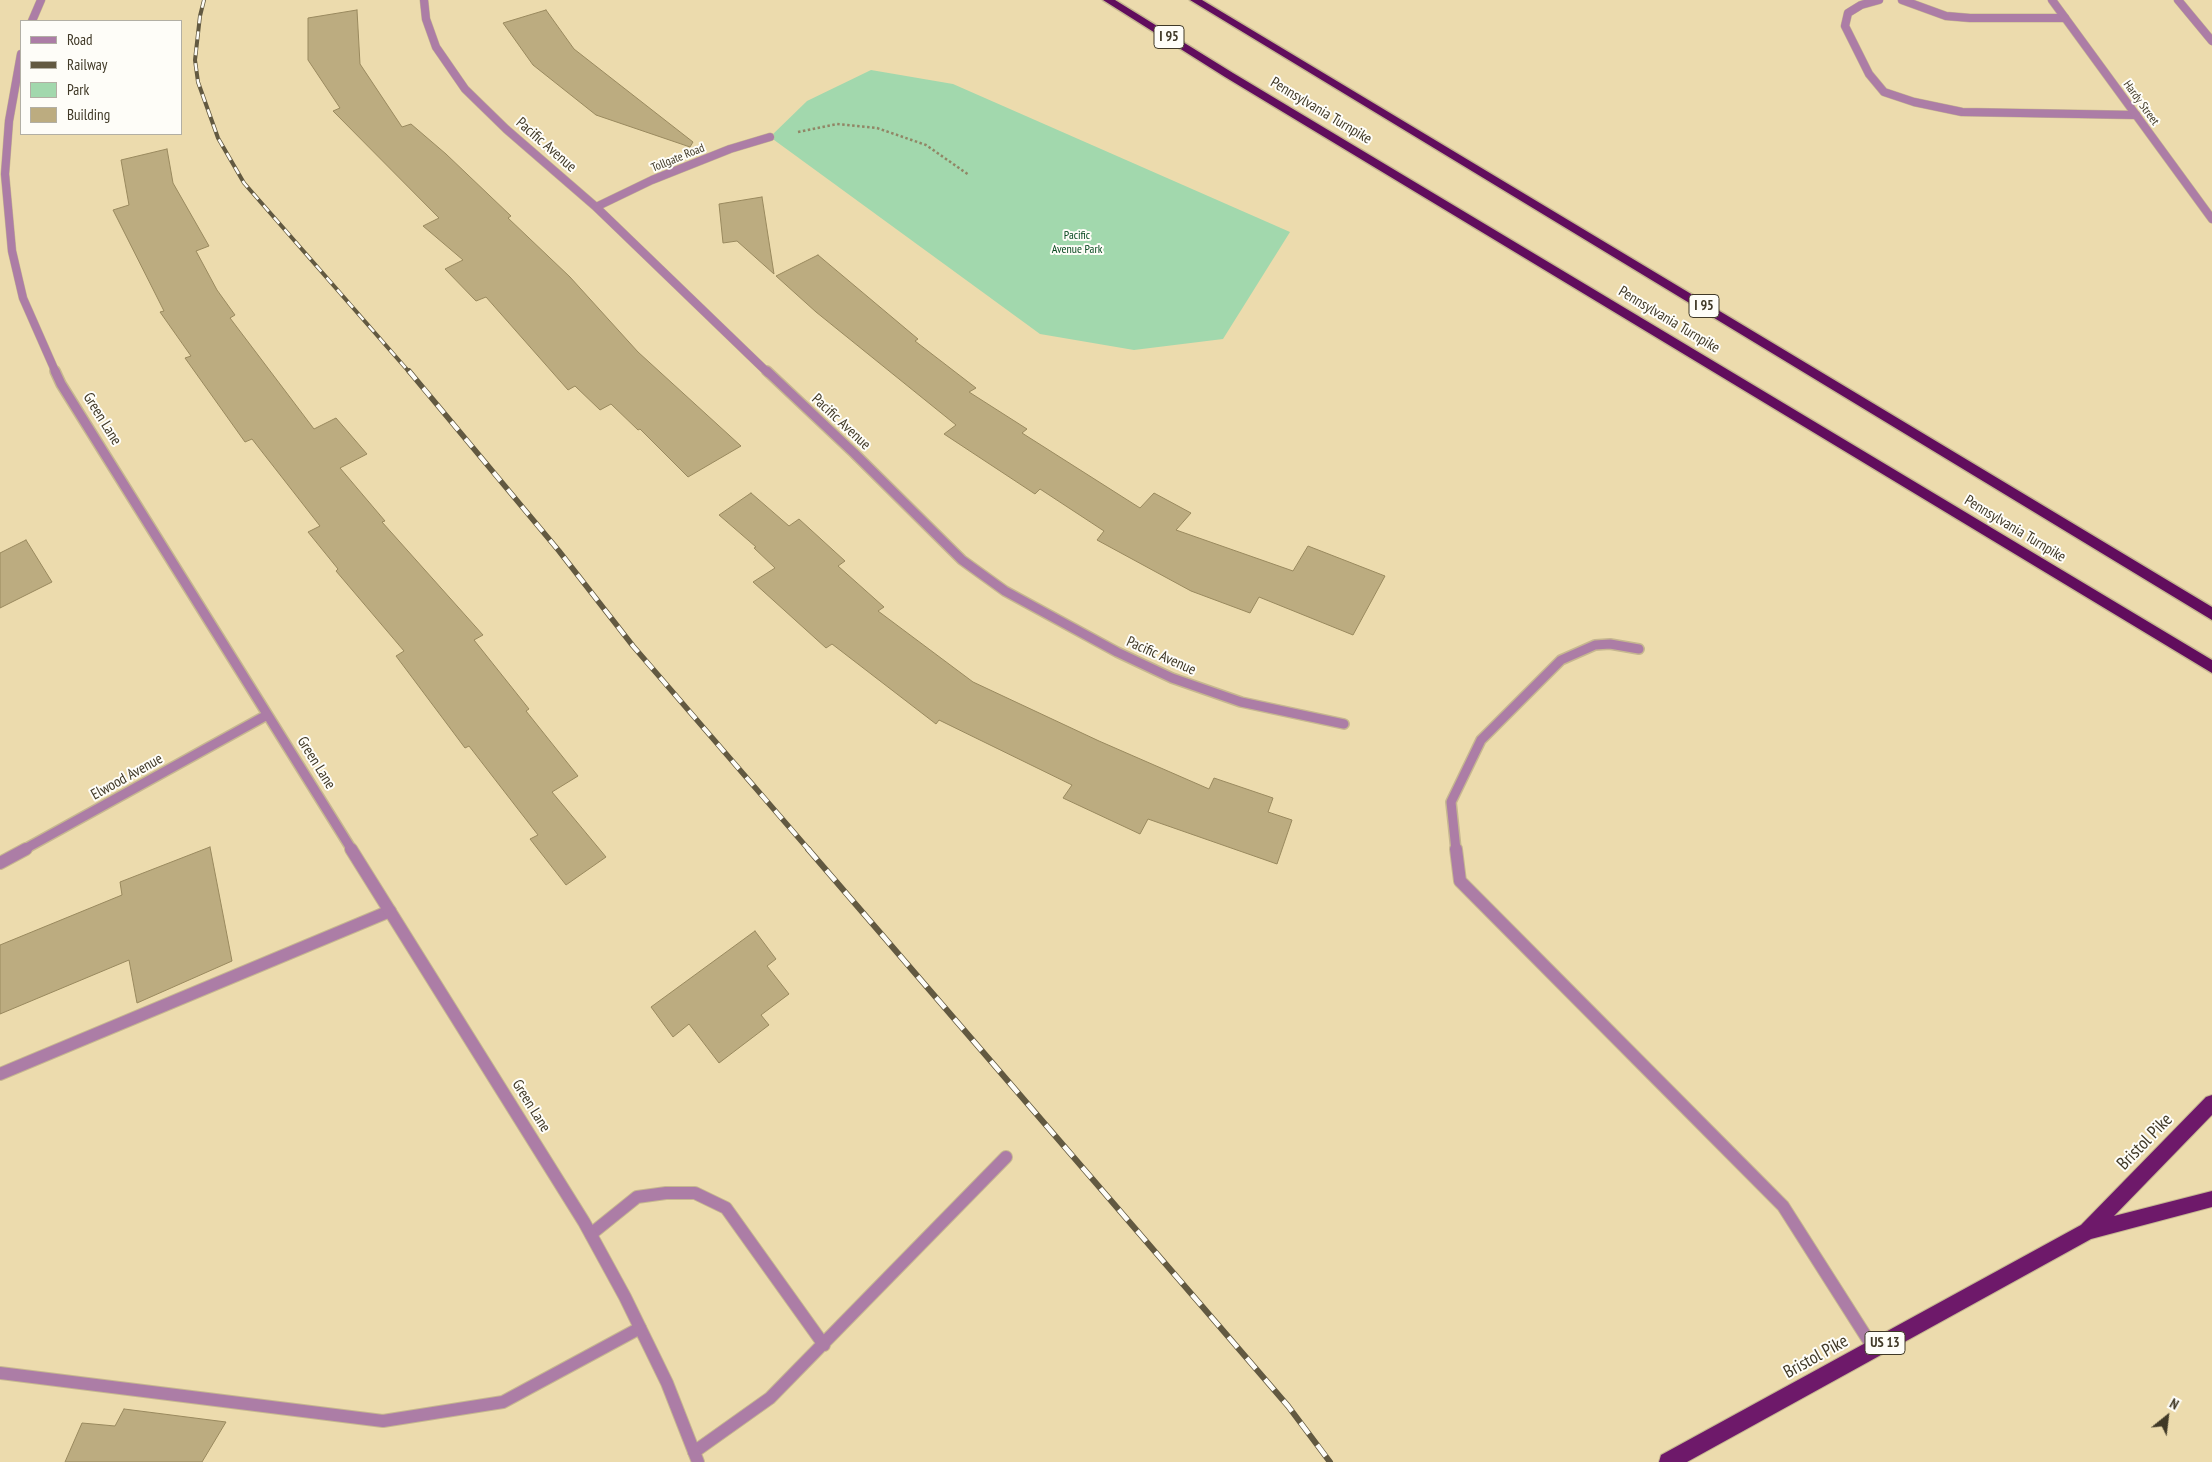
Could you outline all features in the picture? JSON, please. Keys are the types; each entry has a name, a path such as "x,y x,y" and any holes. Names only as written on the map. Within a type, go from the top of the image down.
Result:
{"highway":[{"name":"Pennsylvania Turnpike","path":"1108,0 1229,75 2212,667"},
{"name":"Pennsylvania Turnpike","path":"1195,0 2212,614"},
{"name":"Bristol Pike","path":"2088,1231 2212,1103"},
{"name":"Bristol Pike","path":"1668,1462 2088,1231 2212,1200"}],"street":[{"path":"32,20 41,0"},
{"name":"Pacific Avenue","path":"424,0 426,19 436,47 465,89 506,129 596,207 733,340 854,453 962,560 1006,591 1117,652 1172,678 1242,702 1344,724"},
{"path":"1879,0 1860,5 1848,13 1845,26 1869,74 1884,92 1914,102 1962,112 2136,115"},
{"path":"1902,0 1946,16 1970,18 2065,18"},
{"name":"Hardy Street","path":"2052,0 2212,219"},
{"path":"2178,0 2212,41"},
{"name":"Green Lane","path":"20,60 9,121 5,174 12,251 23,298 61,384 591,1234 667,1383 696,1457"},
{"name":"Tollgate Road","path":"596,207 652,180 730,149 770,137"},
{"path":"1639,649 1610,644 1595,645 1561,660 1481,740 1451,802 1460,881 1783,1206 1874,1349"},
{"name":"Elwood Avenue","path":"0,863 268,716"},
{"path":"0,1074 390,911"},
{"path":"696,1457 770,1398 824,1345 1006,1157"},
{"path":"591,1234 638,1197 666,1193 695,1193 726,1208 824,1345"},
{"path":"0,1373 383,1421 503,1402 640,1328"}],"path":[{"path":"770,137 837,124 877,128 926,145 969,175"}],"green space":[{"name":"Pacific Avenue Park","path":"871,70 953,84 1290,232 1223,339 1134,350 1040,334 770,137 807,101"}],"building":[{"path":"357,10 360,64 402,127 411,124 446,154 511,216 508,218 570,277 638,352 741,446 688,477 640,429 638,430 611,404 600,410 575,386 568,390 486,297 476,301 445,269 463,260 423,226 439,218 333,111 340,108 308,60 308,18"},
{"path":"546,10 574,49 693,142 690,147 596,115 533,65 503,23"},
{"path":"167,149 173,183 209,246 196,251 217,290 235,315 230,318 314,429 336,418 367,454 340,468 385,521 382,522 483,635 474,640 529,709 526,711 578,776 552,792 606,857 566,885 530,839 538,835 469,746 465,748 396,656 404,651 336,571 338,569 308,532 320,526 252,439 245,442 185,358 191,356 160,312 164,311 113,210 129,205 121,160"},
{"path":"762,197 774,274 737,241 723,243 719,204"},
{"path":"818,255 918,339 915,341 976,388 969,392 1027,429 1022,433 1140,508 1154,493 1191,513 1176,530 1293,571 1308,546 1385,576 1353,635 1259,597 1250,613 1191,591 1097,540 1104,531 1040,489 1035,494 944,434 956,425 816,312 776,276"},
{"path":"751,493 789,526 799,519 845,561 838,566 884,607 878,611 973,682 1099,741 1209,789 1214,778 1273,798 1268,812 1292,820 1277,864 1148,819 1140,834 1063,798 1072,785 939,720 936,724 832,644 826,648 753,582 775,568 754,548 756,547 719,515"},
{"path":"26,540 52,582 0,608 0,553"},
{"path":"210,847 232,961 137,1003 129,960 0,1014 0,945 122,895 120,882"},
{"path":"755,931 776,959 767,966 789,994 761,1015 769,1025 719,1063 689,1024 673,1037 651,1007"},
{"path":"124,1409 226,1422 202,1462 65,1462 82,1423 115,1426"}],"railway":[{"path":"204,0 200,16 195,60 198,82 218,138 244,183 410,373"},
{"path":"409,371 559,551 633,646 809,850"},
{"path":"808,849 1288,1406 1330,1462"}]}
